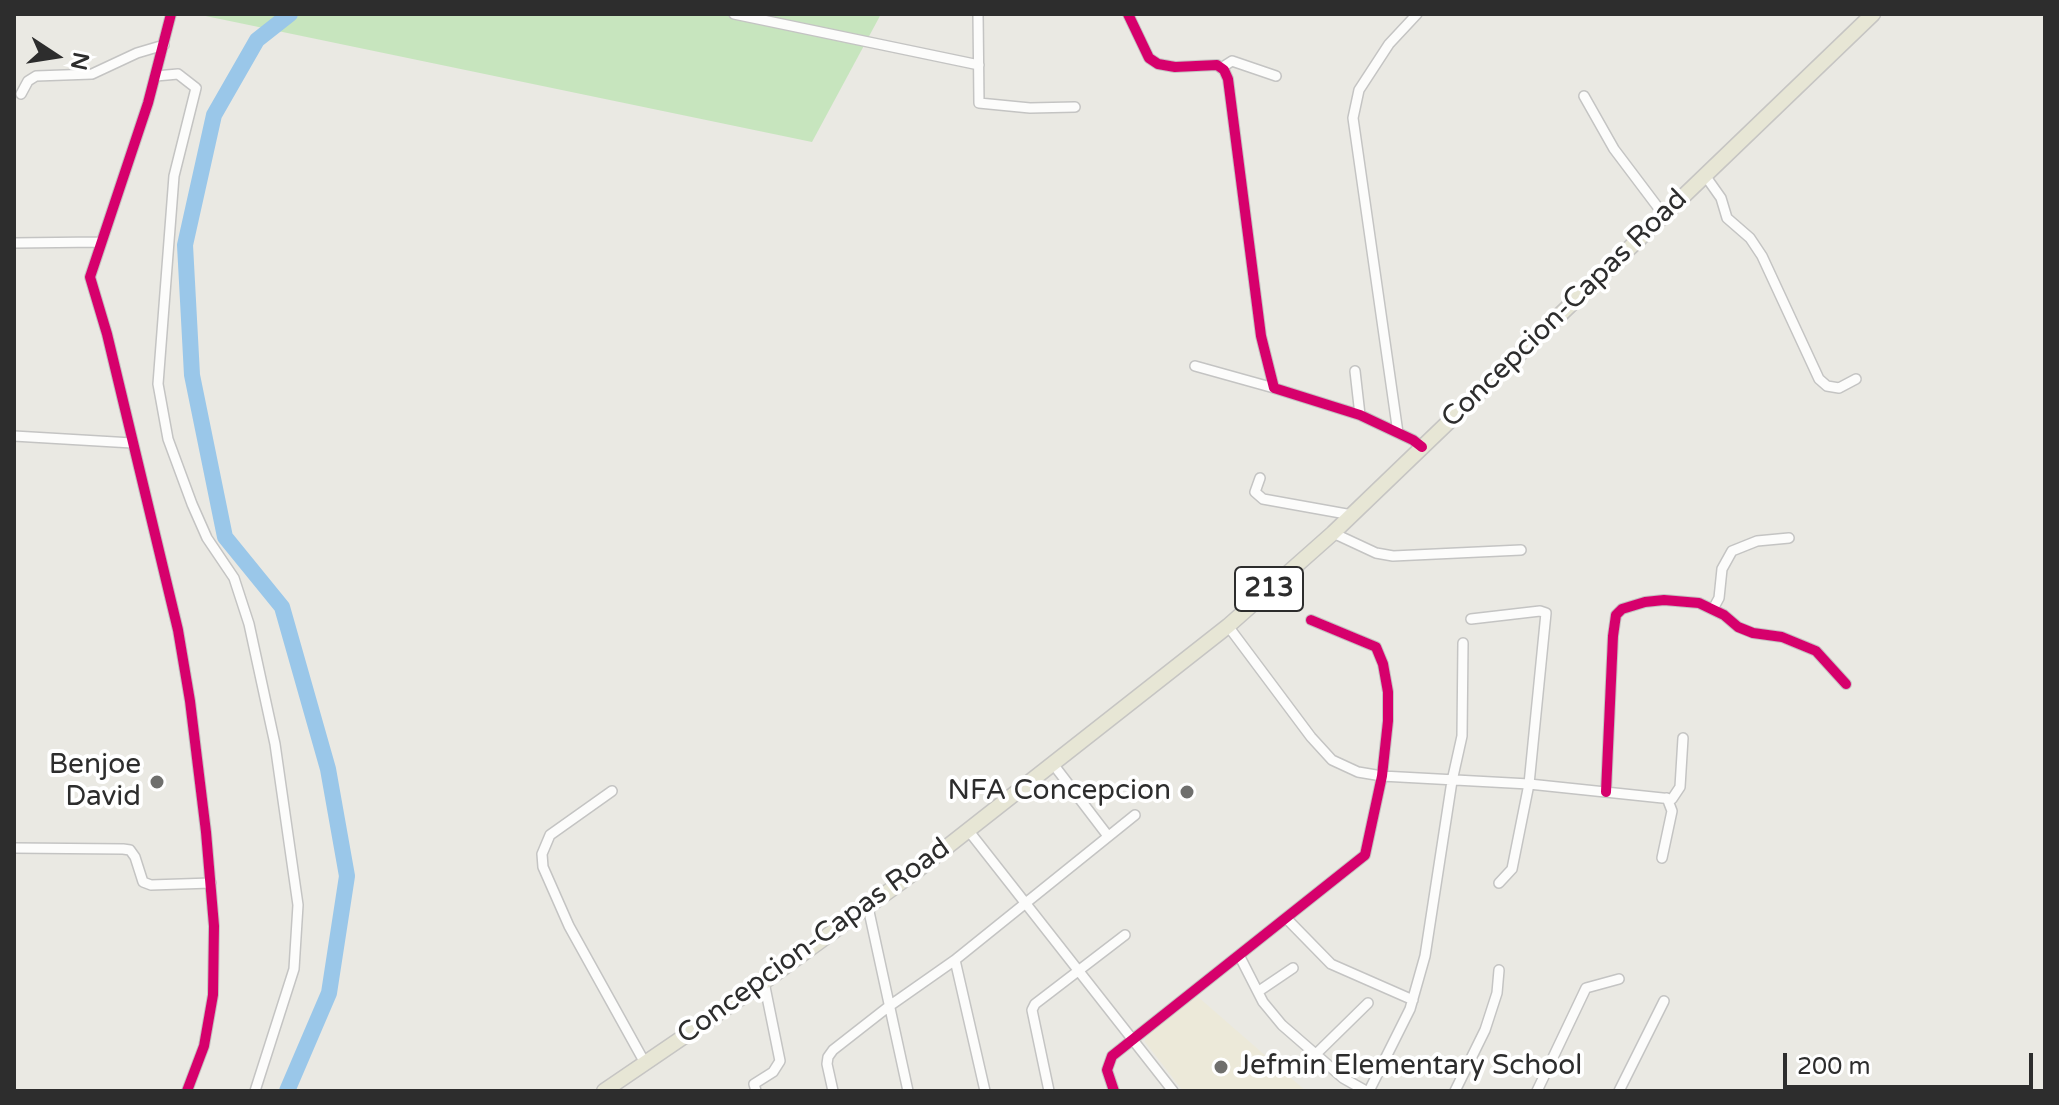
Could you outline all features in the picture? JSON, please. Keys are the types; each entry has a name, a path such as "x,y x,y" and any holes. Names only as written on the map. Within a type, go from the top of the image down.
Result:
{"main road":[{"name":"Concepcion-Capas Road","path":"604,1091 868,907 1228,626 1352,515 1873,14"}],"street":[{"path":"171,14 156,76 91,268 91,285 107,334 178,630 190,701 211,883 214,960 211,1019 201,1058 187,1091"},
{"path":"734,14 979,65"},
{"path":"978,14 979,103 1075,107"},
{"path":"1128,14 1149,58 1158,64 1175,67 1210,64 1221,68 1228,79 1261,336 1274,388"},
{"path":"1398,433 1353,118 1359,90 1389,44 1417,14"},
{"path":"21,94 28,81 36,76 92,74 137,53 164,45"},
{"path":"1221,68 1232,61 1276,76"},
{"path":"156,76 178,74 196,88 174,176 158,384 168,439 192,504 207,538 234,578 249,624 275,744 298,905 294,969 255,1091"},
{"path":"1584,96 1614,149 1663,214"},
{"path":"1704,174 1721,198 1727,218 1750,238 1762,256 1819,379 1827,386 1839,388 1856,379"},
{"path":"14,243 100,242"},
{"path":"1195,366 1360,415 1422,447"},
{"path":"1355,371 1360,415"},
{"path":"14,436 132,443"},
{"path":"1260,478 1255,492 1263,499 1352,515"},
{"path":"1333,533 1383,555 1393,556 1521,550"},
{"path":"1713,609 1719,598 1722,569 1732,551 1757,541 1789,538"},
{"path":"1606,792 1616,615 1631,605 1664,600 1699,603 1738,627 1753,633 1782,637 1816,651 1846,684"},
{"path":"1471,619 1540,611 1546,613 1529,784 1512,869 1499,883"},
{"path":"1114,1091 1107,1070 1112,1056 1365,855 1382,776 1388,692 1380,654 1371,645 1311,620"},
{"path":"1228,626 1289,710 1332,760 1358,772 1529,784 1672,799 1678,793 1683,738"},
{"path":"1239,955 1270,1012 1343,1078 1367,1091 1413,1000 1425,956 1462,736 1463,643"},
{"path":"1053,764 1108,836"},
{"path":"612,791 550,835 542,854 543,867 569,926 645,1063"},
{"path":"1662,858 1672,811 1667,798"},
{"path":"833,1091 828,1057 833,1050 955,960 1135,815"},
{"path":"968,830 1173,1091"},
{"path":"14,848 130,850 143,882 151,885 211,883"},
{"path":"868,907 908,1091"},
{"path":"1286,918 1331,964 1413,1000"},
{"path":"1049,1091 1032,1010 1035,1004 1125,935"},
{"path":"955,960 985,1091"},
{"path":"1259,991 1293,968"},
{"path":"1455,1091 1485,1030 1497,993 1499,970"},
{"path":"1537,1091 1586,988 1619,979"},
{"path":"742,1091 755,1088 779,1067 764,982"},
{"path":"1619,1091 1664,1001"},
{"path":"1316,1054 1368,1003"}],"shaded area":[{"name":"Jefmin Elementary School","path":"1197,996 1306,1091 1183,1091 1145,1042 1145,1036"}],"green space":[{"path":"196,14 881,14 812,142"}],"waterway":[{"path":"287,1091 329,993 347,876 328,769 282,607 225,537 192,375 185,245 214,115 257,40 290,14"}],"cycle path":[{"path":"171,14 148,103 90,277 107,334 178,630 206,832 214,926 213,995 204,1046 187,1091"},
{"path":"1128,14 1149,58 1158,64 1175,67 1217,65 1224,70 1228,79 1261,336 1274,388 1360,415 1422,447"},
{"path":"1606,792 1613,636 1616,615 1622,609 1664,600 1699,603 1724,615 1738,627 1753,633 1782,637 1816,651 1846,684"},
{"path":"1114,1091 1107,1070 1112,1056 1365,855 1382,776 1388,721 1388,692 1383,664 1376,647 1311,620"}],"place":[{"name":"Benjoe David","path":"157,782"},
{"name":"NFA Concepcion","path":"1187,792"},
{"name":"Jefmin Elementary School","path":"1221,1067"}]}
